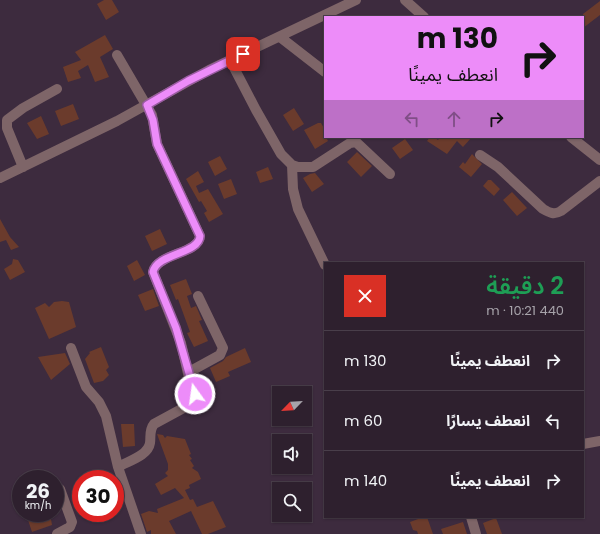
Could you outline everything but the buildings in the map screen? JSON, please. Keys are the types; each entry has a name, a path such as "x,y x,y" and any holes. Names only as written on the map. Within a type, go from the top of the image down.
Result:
{"street":[{"path":"0,178 147,105 230,60 356,0"},
{"path":"405,0 423,16"},
{"path":"280,37 324,71"},
{"path":"117,55 147,105 153,120 157,144 200,236 196,245 158,263 153,272 176,328 195,394 193,402 154,424 151,428 150,444 147,451 118,467"},
{"path":"230,60 281,154 292,164 306,168 313,167 354,142 360,144 390,174"},
{"path":"23,167 7,128 7,120 23,108 57,89"},
{"path":"572,138 600,160"},
{"path":"480,156 498,168 543,209 554,214 561,211 600,181"},
{"path":"292,164 294,196 298,209 324,263"},
{"path":"189,372 220,355 223,348 198,296"},
{"path":"71,348 86,387 99,402 106,416 118,467 141,534"},
{"path":"584,444 600,442"},
{"path":"57,534 70,527 72,522 64,500"},
{"path":"471,518 476,534"}],"route":[{"path":"195,394 176,328 154,278 153,272 158,263 196,245 200,240 200,236 176,188 155,140 152,115 147,105 188,81 243,54"}]}
